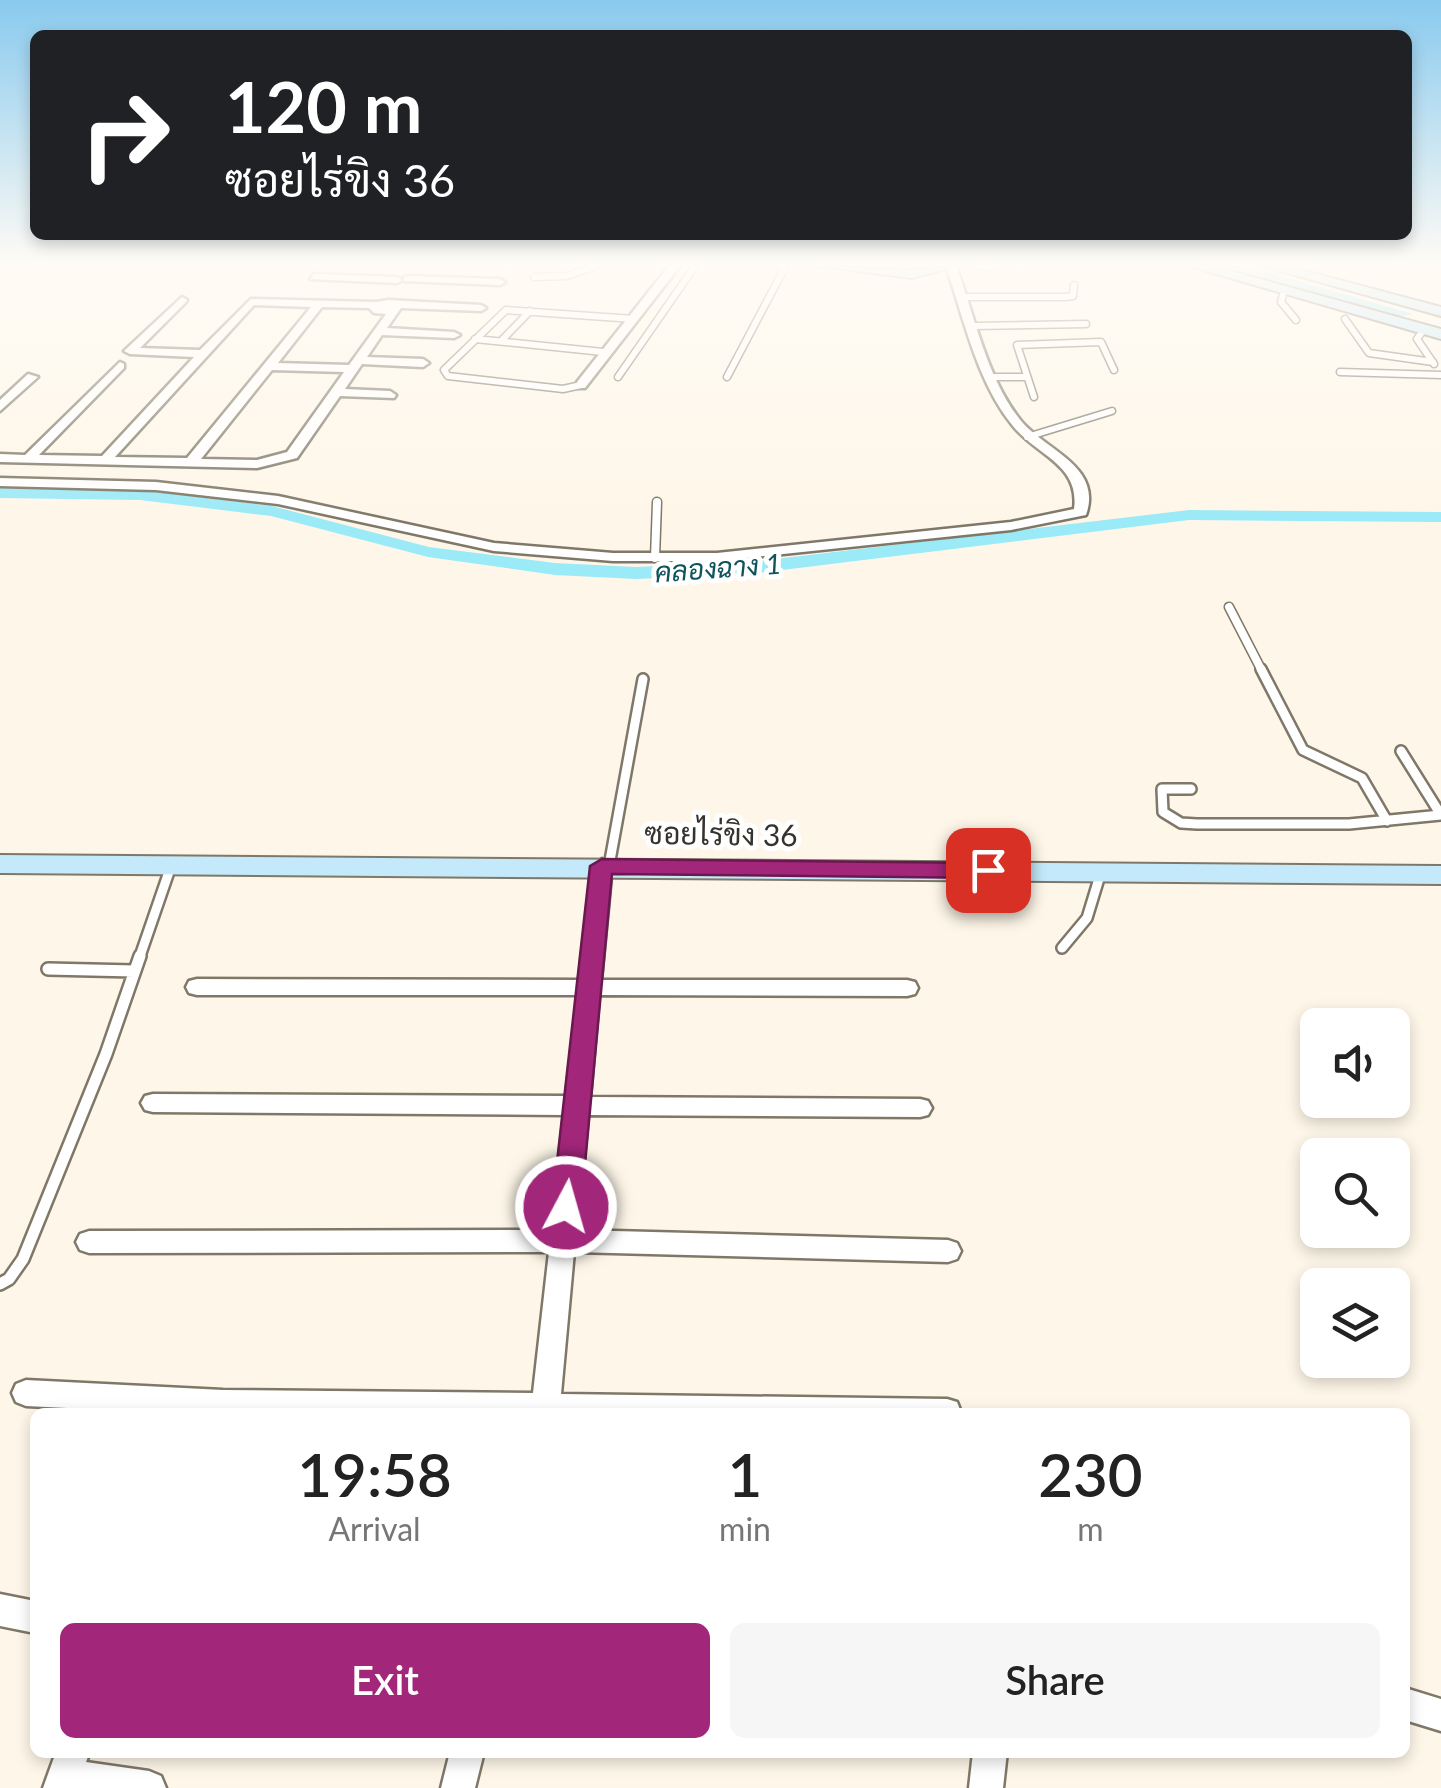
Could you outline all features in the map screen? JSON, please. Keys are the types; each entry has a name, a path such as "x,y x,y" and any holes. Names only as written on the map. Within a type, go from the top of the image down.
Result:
{"street":[{"path":"133,349 130,352 203,354"},
{"path":"107,458 207,349"},
{"path":"191,462 282,349"},
{"path":"0,458 256,464 292,455 364,349"},
{"path":"581,385 605,349"},
{"path":"0,482 156,486 278,500 494,548 655,558 717,556 1011,526 1081,512 1082,482 1074,468 1027,436 1006,411 982,349"},
{"path":"269,366 423,363"},
{"path":"29,458 120,366"},
{"path":"0,407 32,376"},
{"path":"335,392 390,395"},
{"name":"ซอยไร่ขิง 36","path":"0,864 606,866 1441,876"},
{"path":"545,1408 589,986 606,866"},
{"path":"197,987 907,988"},
{"path":"154,1102 920,1108"},
{"path":"90,1242 563,1241 948,1251"},
{"path":"26,1392 221,1408"},
{"path":"0,1610 30,1616"},
{"path":"1410,1706 1441,1715"},
{"path":"458,1788 466,1758"},
{"path":"986,1788 989,1758"},
{"path":"65,1772 149,1788"}],"lane":[{"path":"465,349 443,373 562,389 581,385"},
{"path":"577,349 603,352"},
{"path":"618,377 637,349"},
{"path":"727,377 741,349"},
{"path":"1018,349 1034,397"},
{"path":"1107,349 1114,370"},
{"path":"1367,349 1433,362"},
{"path":"1424,349 1441,374"},
{"path":"1340,372 1441,374"},
{"path":"993,376 1026,377"},
{"path":"1027,436 1112,411"},
{"path":"655,558 656,502"},
{"path":"1228,607 1304,750 1362,778 1387,821"},
{"path":"606,866 642,680"},
{"path":"1191,789 1162,790 1163,812 1181,823 1197,824 1387,821 1441,814 1402,751"},
{"path":"0,1284 22,1259 106,1054 170,866"},
{"path":"1062,948 1088,918 1101,872"},
{"path":"48,969 134,971"}],"waterway":[{"name":"คลองฉาง 1","path":"0,493 140,495 272,511 428,552 555,569 636,573 749,568 1189,515 1441,517"}],"route":[{"path":"566,1207 602,866 988,870"}]}
